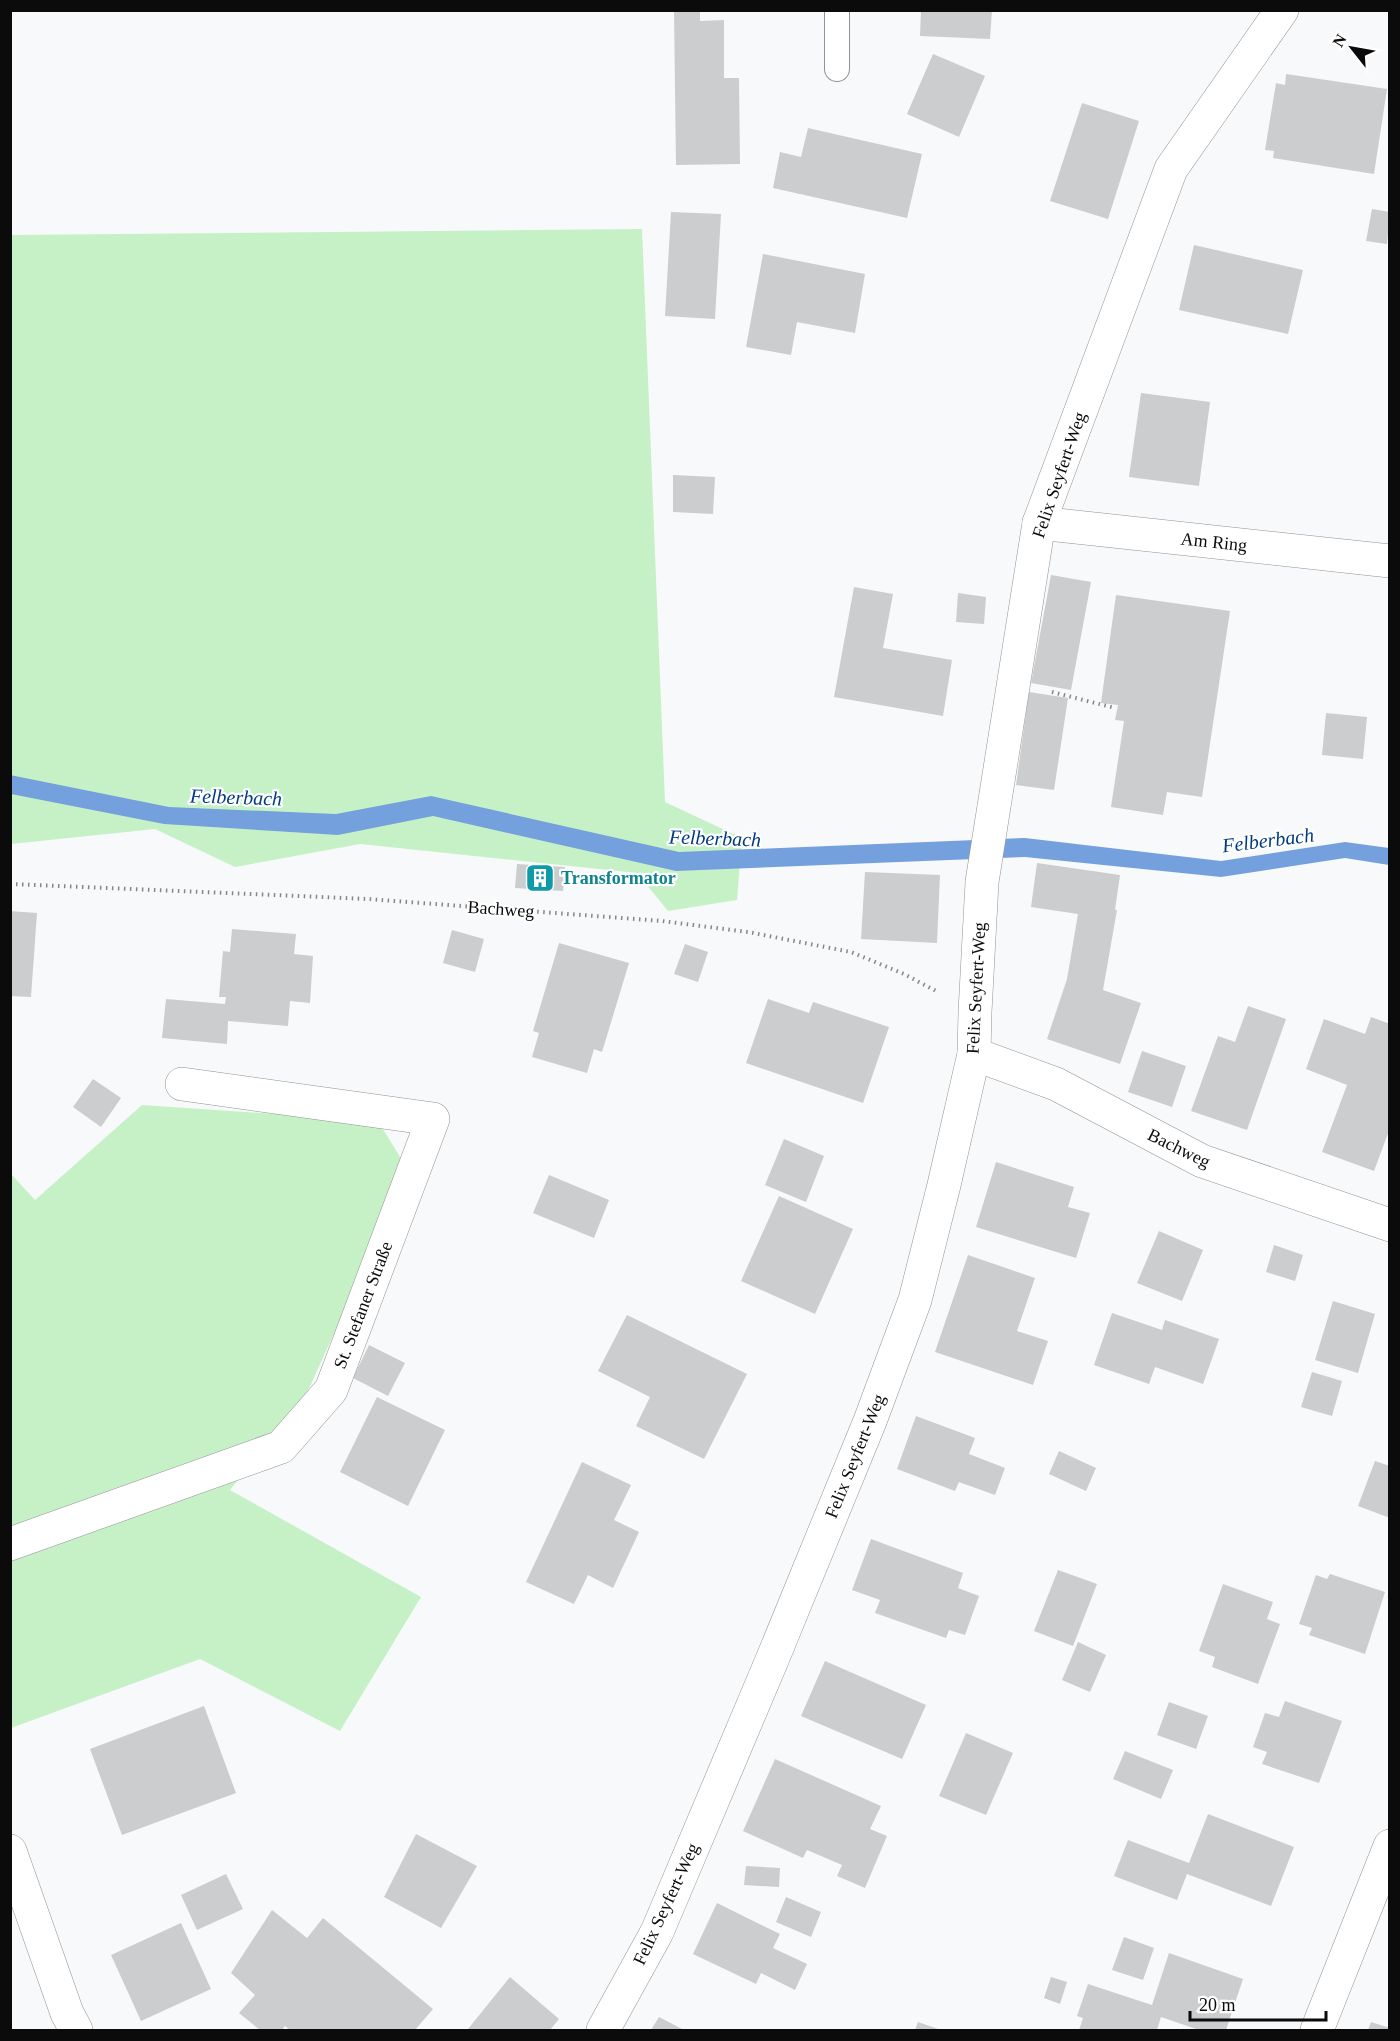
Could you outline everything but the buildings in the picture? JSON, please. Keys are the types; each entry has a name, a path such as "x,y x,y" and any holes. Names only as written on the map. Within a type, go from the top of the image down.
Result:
{"street":[{"name":"Felix Seyfert-Weg","path":"603,2031 657,1932 884,1386 915,1300 974,1054 985,865 1039,523 1171,169 1282,10"},
{"name":"Am Ring","path":"1039,523 1389,561"},
{"name":"Bachweg","path":"974,1054 1056,1084 1202,1161 1389,1225"},
{"name":"St. Stefaner Straße","path":"10,1544 281,1447 331,1390 434,1119 182,1084"},
{"path":"1317,2031 1389,1846"},
{"path":"10,1851 67,2013 76,2031"}],"lane":[{"path":"837,10 837,69"}],"path":[{"path":"1013,686 1066,694 1115,708"},
{"name":"Bachweg","path":"10,884 368,899 662,921 748,932 851,952 904,974 975,1012"}],"green space":[{"path":"642,229 665,802 742,838 737,900 668,911 637,873 360,844 235,867 155,829 11,844 10,235"},
{"path":"142,1105 378,1121 408,1170 307,1393 230,1490 421,1597 340,1731 200,1659 11,1728 11,1174 35,1200"}],"water":[{"path":"10,775 169,807 336,814 431,796 679,852 1025,838 1221,861 1345,842 1389,848 1389,865 1345,858 1221,877 1025,857 676,871 433,816 338,835 164,824 11,794"}],"place":[{"name":"Transformator","path":"540,878"}],"water label":[{"name":"Felberbach","path":"236,797"},
{"name":"Felberbach","path":"715,838"},
{"name":"Felberbach","path":"1268,840"}]}
